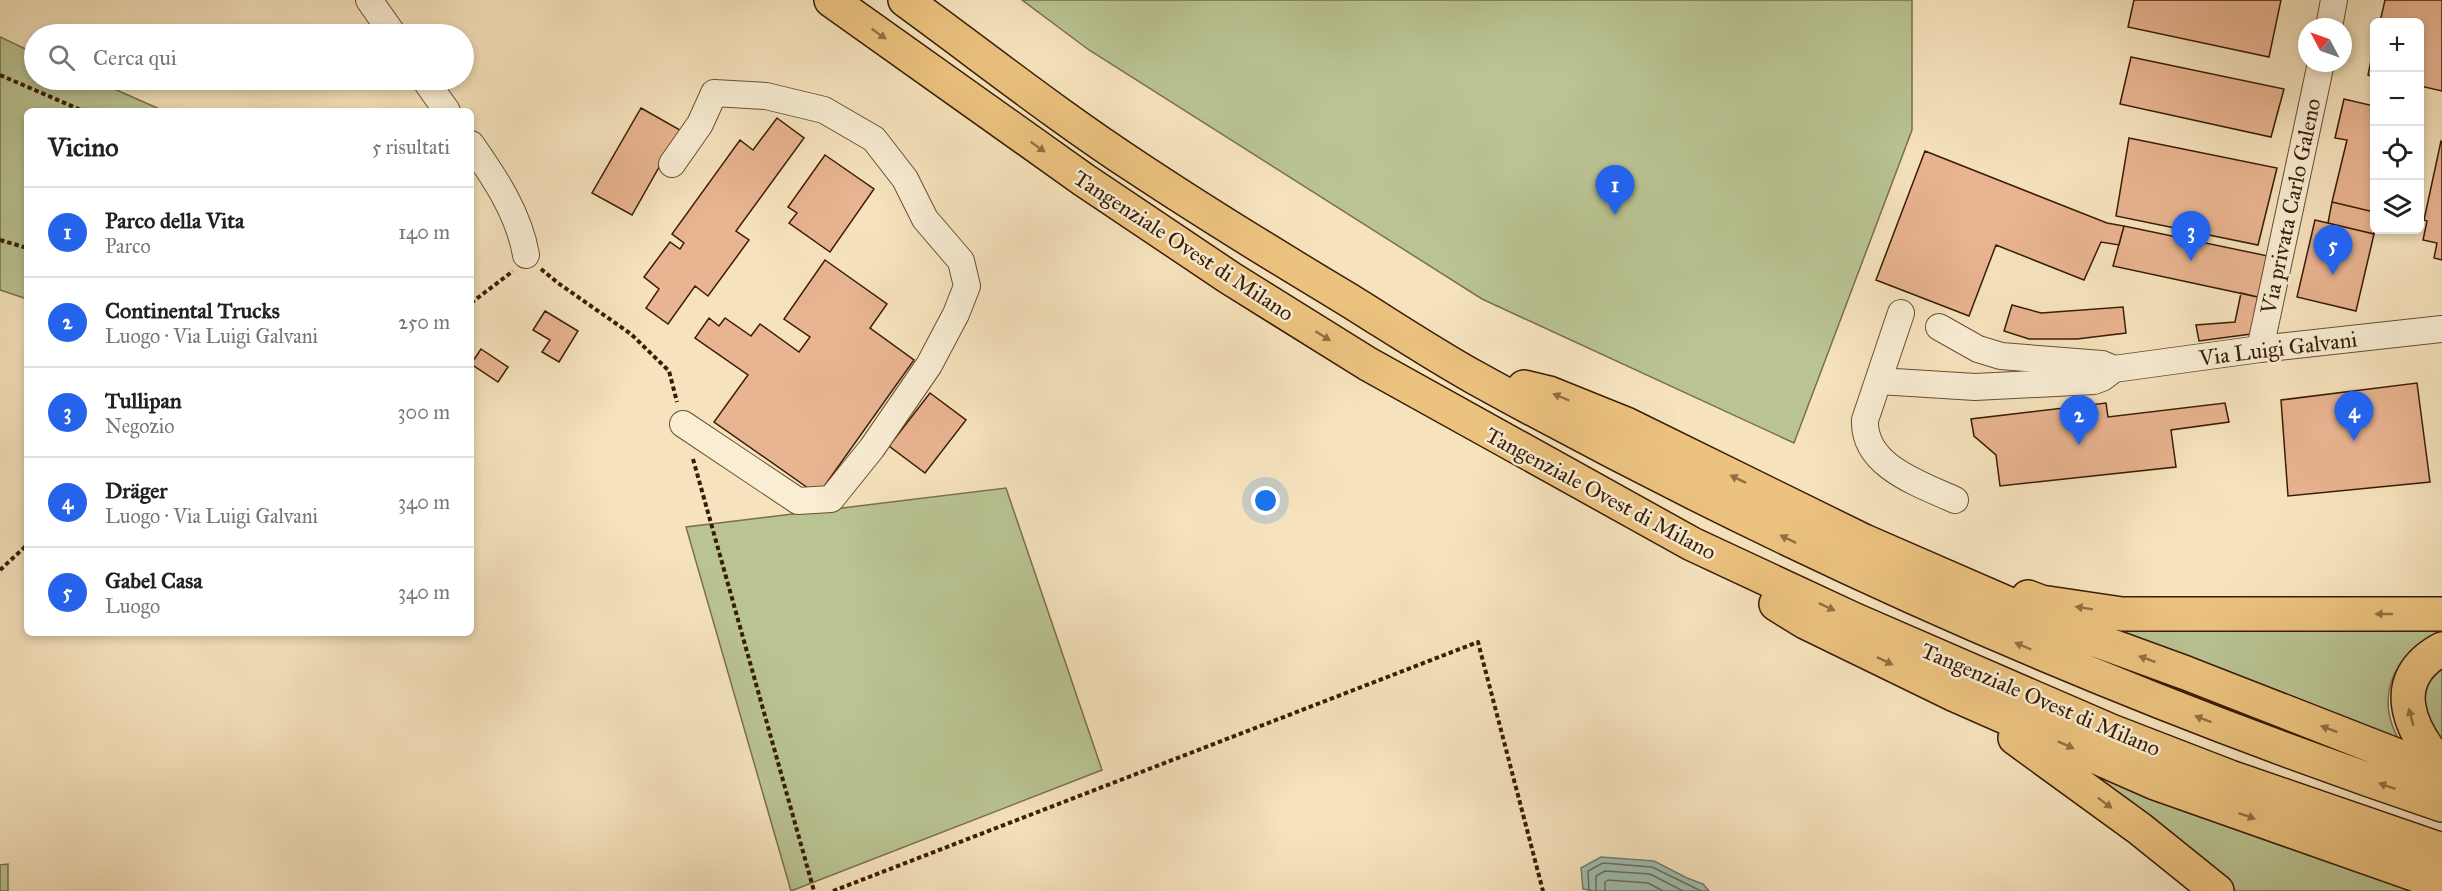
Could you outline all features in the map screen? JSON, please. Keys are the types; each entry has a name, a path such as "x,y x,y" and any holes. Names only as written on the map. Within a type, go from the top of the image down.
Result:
{"highway":[{"name":"Tangenziale Ovest di Milano","path":"831,0 1084,180 1230,278 1368,364 1692,544 1855,620 2111,730 2230,777 2442,850"},
{"name":"Tangenziale Ovest di Milano","path":"905,0 1136,167 1471,375 1748,520 1869,578 2139,694 2279,748 2442,805"},
{"path":"1471,375 1549,393 1615,420 1864,541 2071,631 2186,673 2442,773"},
{"path":"1864,541 2041,602 2122,614 2442,614"},
{"path":"1692,544 1740,581 1805,622 1955,695 2155,783 2442,884"},
{"path":"2442,650 2417,670 2411,684 2408,705 2417,735 2442,766"},
{"path":"1955,695 2130,822 2217,891"}],"street":[{"path":"369,0 386,24"},
{"path":"2331,18 2334,0"},
{"name":"Via privata Carlo Galeno","path":"2260,349 2319,72"},
{"path":"432,90 445,108"},
{"path":"672,164 700,124 714,93 765,96 824,111 874,138 905,179 925,219 961,261 968,286 956,314 928,364 872,448 831,498 798,501 683,424"},
{"path":"474,148 517,220 526,255"},
{"path":"1901,313 1865,420 1864,432 1869,445 1876,454 1904,477 1955,500"},
{"path":"1939,327 1978,349 2001,356 2102,364 2114,369"},
{"name":"Via Luigi Galvani","path":"2114,369 2260,349 2442,329"},
{"path":"1878,381 1975,387 2094,381 2114,369"}],"path":[{"path":"0,75 24,85"},
{"path":"35,90 76,108"},
{"path":"0,240 24,247"},
{"path":"474,301 509,276 526,255 558,284 631,334 669,371 814,891"},
{"path":"0,570 24,548"},
{"path":"833,891 1478,642 1543,891"}],"green space":[{"path":"1022,0 1912,0 1912,130 1794,443 1482,299 1089,50"},
{"path":"0,37 24,48 24,90 117,90 157,108 24,108 24,298 0,290"},
{"path":"1006,488 1102,770 791,891 686,527"},
{"path":"2442,621 2442,633 2424,642 2410,653 2399,666 2392,680 2389,713 2394,730 2404,748 2098,624"},
{"path":"2442,655 2442,754 2418,686"},
{"path":"2100,772 2428,891 2230,891 2094,780"},
{"path":"8,864 8,891 0,891 0,865"}],"water":[{"path":"1601,857 1654,861 1703,884 1709,891 1595,891 1583,889 1581,868"}],"building":[{"path":"2134,0 2281,0 2269,57 2128,27"},
{"path":"2385,0 2442,0 2442,91 2424,87 2424,18 2381,18"},
{"path":"2131,57 2284,89 2271,137 2120,104"},
{"path":"2344,99 2370,105 2370,211 2332,202 2347,140 2335,138"},
{"path":"641,108 680,130 632,215 592,193"},
{"path":"777,118 804,138 736,231 749,240 708,296 695,286 668,324 646,308 659,289 644,277 670,242 680,249 684,243 672,234 740,140 753,150"},
{"path":"2129,138 2277,168 2258,245 2116,216"},
{"path":"2441,141 2442,260 2434,258 2437,243 2423,240 2427,221 2424,220"},
{"path":"1925,151 2107,223 2124,226 2119,245 2101,242 2084,280 1996,245 1969,316 1876,280"},
{"path":"825,155 874,189 830,252 789,223 797,213 788,207"},
{"path":"2332,202 2370,211 2370,233 2328,223"},
{"path":"2315,220 2374,234 2356,311 2297,297"},
{"path":"2124,226 2268,256 2258,297 2113,266"},
{"path":"825,260 887,304 870,328 914,360 818,495 714,422 748,375 695,338 709,318 719,326 725,318 751,336 760,324 799,352 810,337 784,319"},
{"path":"2241,293 2258,297 2251,334 2199,341 2196,325 2235,322"},
{"path":"2012,305 2041,313 2123,307 2126,333 2077,339 2029,339 2004,331"},
{"path":"545,311 578,331 559,362 542,352 550,340 533,330"},
{"path":"481,349 508,367 498,382 474,366 474,360"},
{"path":"2417,383 2430,482 2288,496 2281,400"},
{"path":"930,393 966,420 925,473 889,446"},
{"path":"2106,403 2108,417 2225,403 2229,422 2171,430 2176,467 2000,486 1996,455 1974,436 1971,419"}],"place":[{"name":"Parco della Vita","path":"1615,215"},
{"name":"Tullipan","path":"2191,261"},
{"name":"Gabel Casa","path":"2333,275"},
{"name":"Dräger","path":"2354,441"},
{"name":"Continental Trucks","path":"2079,445"}]}
